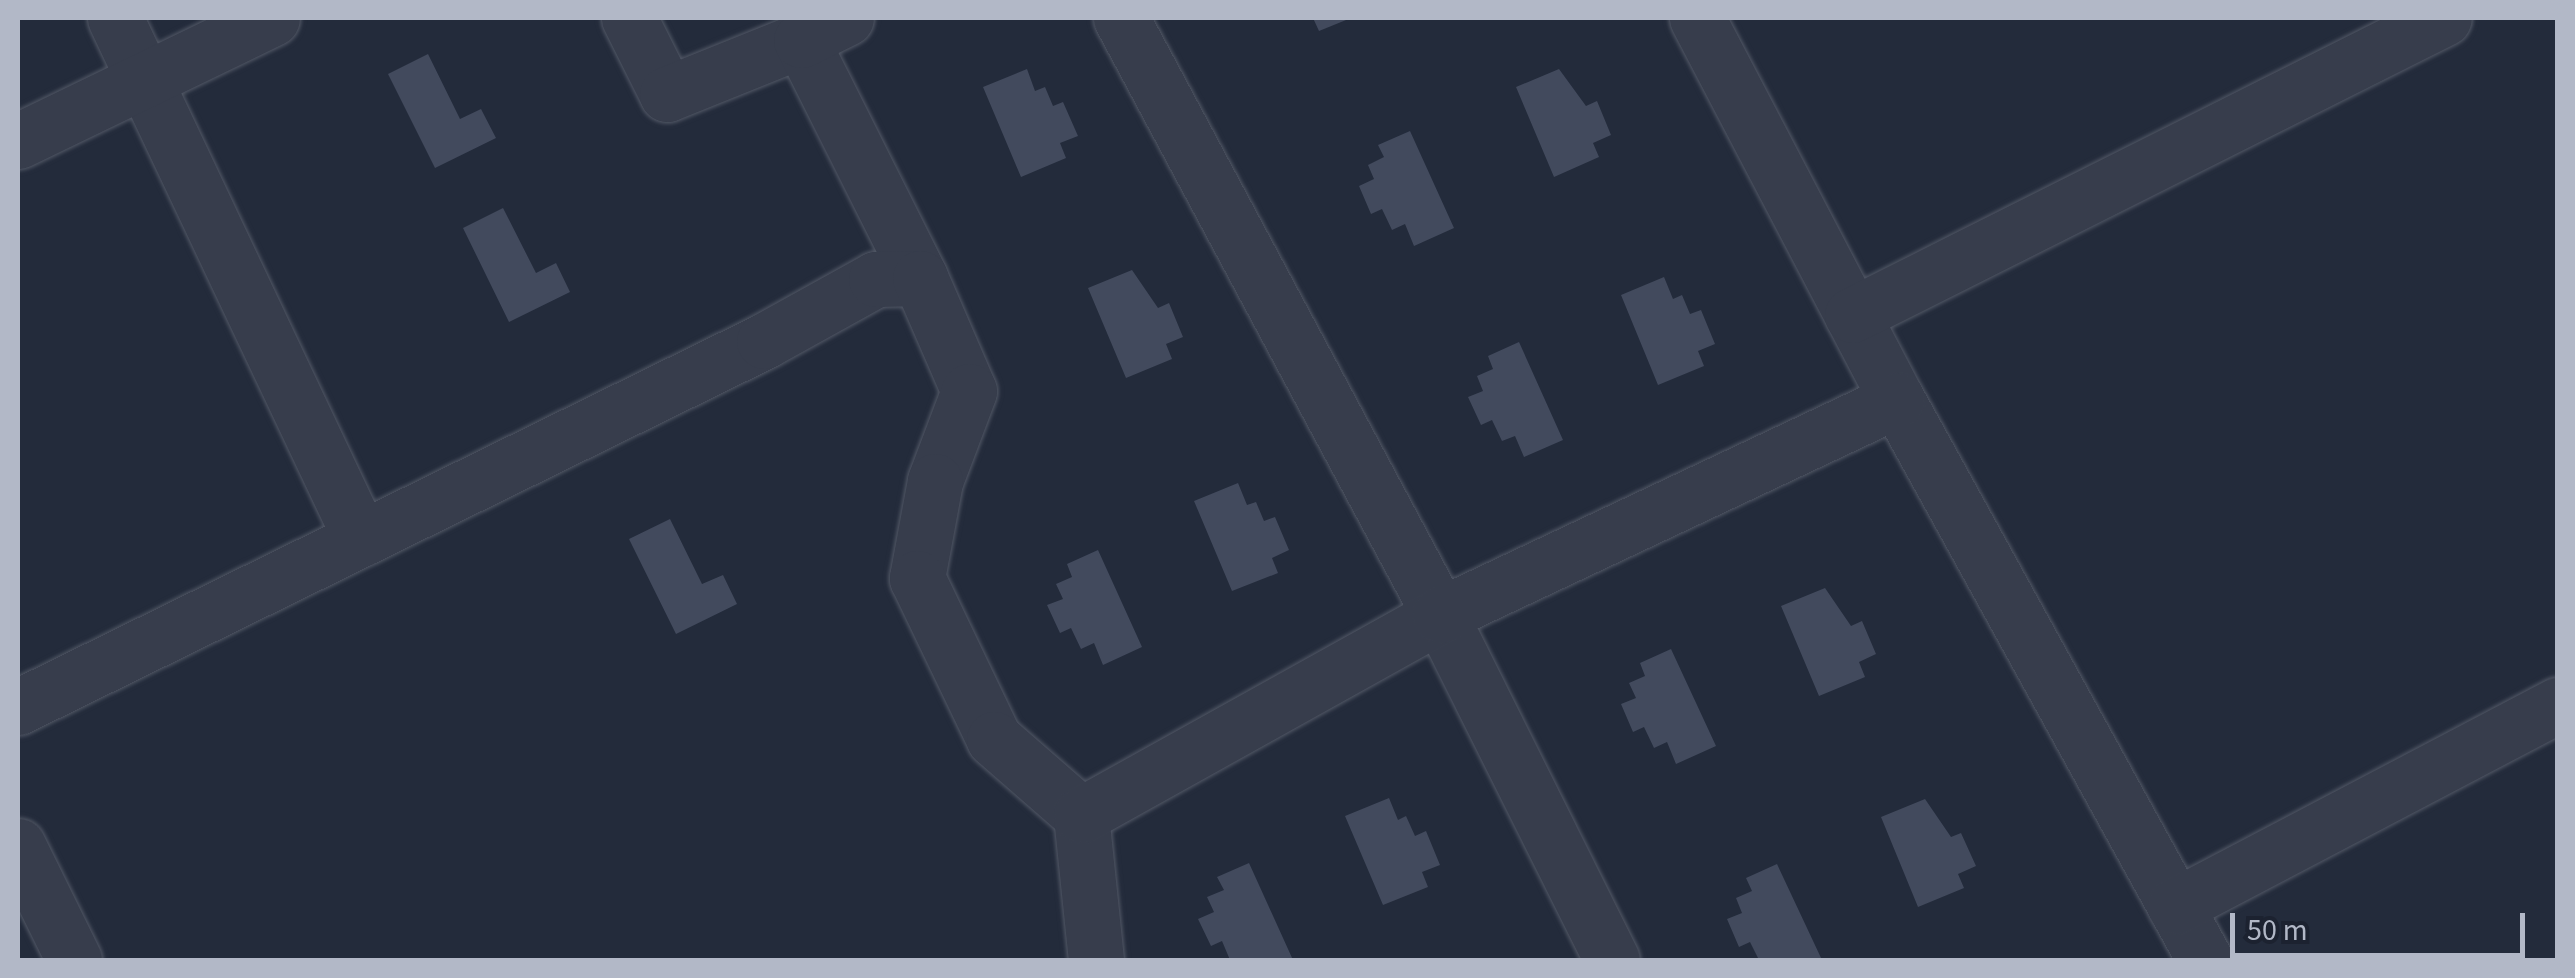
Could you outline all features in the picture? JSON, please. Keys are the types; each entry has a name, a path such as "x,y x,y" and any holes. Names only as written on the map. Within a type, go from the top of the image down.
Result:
{"street":[{"path":"115,18 360,538"},
{"path":"18,141 272,18"},
{"path":"628,18 667,94 824,28 920,278 969,391 935,481 916,578 994,739 1081,815 1096,960"},
{"path":"1121,18 1440,615 1612,960"},
{"path":"1697,18 1897,400 2205,960"},
{"path":"1852,314 2444,18"},
{"path":"18,706 876,279 920,278"},
{"path":"1081,815 1440,615 1897,400"},
{"path":"2175,906 2558,706"},
{"path":"18,846 74,960"}],"building":[{"path":"1313,18 1351,18 1319,31"},
{"path":"428,54 460,119 481,109 496,138 435,168 388,74"},
{"path":"1027,69 1035,91 1045,87 1053,106 1063,102 1078,136 1060,143 1066,158 1021,177 983,87"},
{"path":"1559,69 1586,106 1597,101 1611,135 1593,143 1599,157 1554,177 1516,87"},
{"path":"1410,131 1454,228 1414,246 1405,224 1392,230 1382,209 1371,214 1359,186 1374,179 1368,165 1384,157 1378,145"},
{"path":"503,208 536,273 556,263 570,292 509,322 463,228"},
{"path":"1132,270 1158,308 1169,303 1183,337 1166,344 1172,359 1126,378 1088,288"},
{"path":"1664,277 1673,299 1682,295 1690,314 1701,310 1715,344 1698,351 1704,366 1658,385 1621,295"},
{"path":"1519,342 1563,440 1524,457 1515,436 1502,441 1492,420 1481,425 1468,397 1483,391 1477,376 1493,369 1488,356"},
{"path":"1238,483 1247,505 1256,502 1264,521 1275,517 1289,550 1272,558 1278,573 1232,591 1194,501"},
{"path":"670,519 702,584 723,575 737,604 676,634 629,539"},
{"path":"1098,550 1142,647 1103,665 1094,643 1081,649 1071,628 1060,633 1047,605 1063,599 1056,584 1072,577 1067,564"},
{"path":"1825,588 1851,626 1862,621 1876,654 1859,662 1865,677 1819,696 1781,606"},
{"path":"1671,649 1716,746 1676,764 1667,742 1654,748 1644,727 1633,732 1621,704 1636,698 1629,683 1645,676 1640,663"},
{"path":"1389,798 1398,820 1406,816 1415,836 1426,831 1440,865 1422,872 1428,887 1383,905 1345,816"},
{"path":"1925,799 1951,837 1961,833 1976,866 1958,874 1964,888 1918,907 1881,817"},
{"path":"1249,863 1293,960 1230,960 1222,941 1211,946 1198,919 1214,912 1207,897 1224,890 1217,877"},
{"path":"1777,864 1822,960 1759,960 1750,942 1739,947 1727,919 1742,913 1736,898 1752,891 1746,878"}]}
